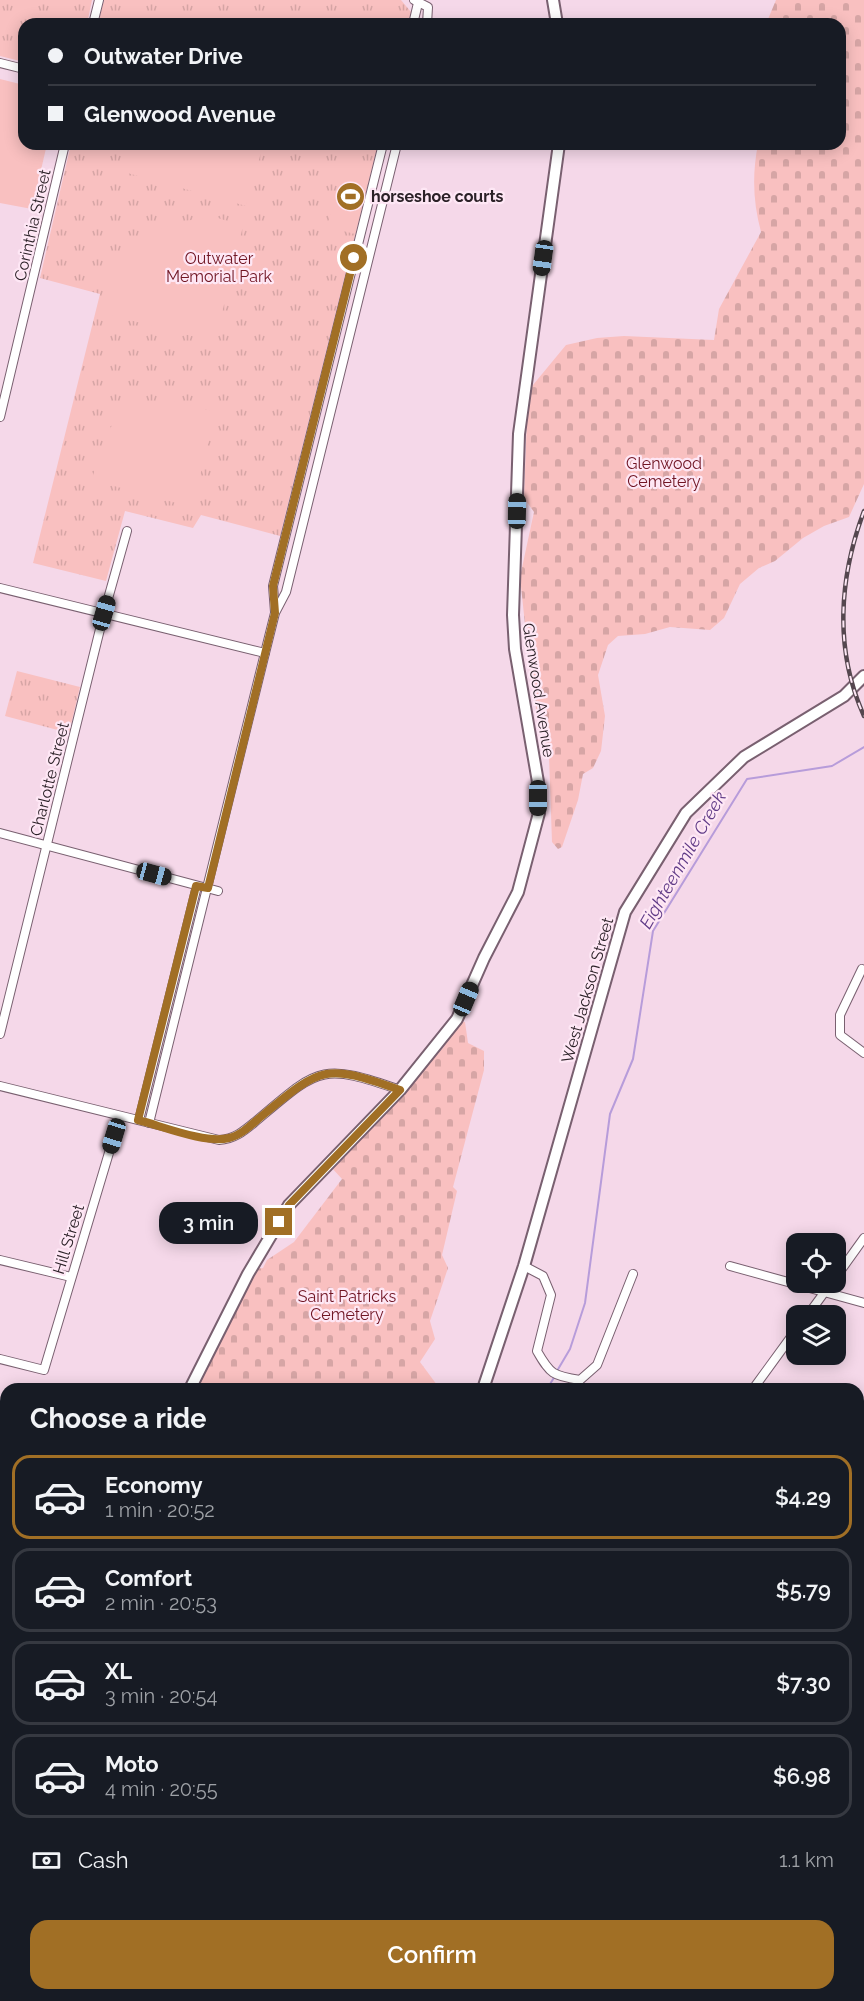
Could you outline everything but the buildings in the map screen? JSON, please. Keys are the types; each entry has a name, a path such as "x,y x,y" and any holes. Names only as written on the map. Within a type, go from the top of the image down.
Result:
{"street":[{"path":"94,18 99,0"},
{"path":"553,0 556,18"},
{"path":"414,18 416,1 428,7 427,18"},
{"path":"0,63 18,68"},
{"name":"Corinthia Street","path":"0,417 64,150"},
{"path":"275,613 273,586 382,150"},
{"path":"149,1123 275,613 286,592 396,150"},
{"name":"Glenwood Avenue","path":"193,1383 248,1274 289,1205 400,1090 457,1019 479,957 518,892 538,813 538,782 515,649 513,615 521,415 558,150"},
{"name":"Charlotte Street","path":"0,1034 104,613 127,531"},
{"path":"0,588 265,653"},
{"name":"West Jackson Street","path":"485,1383 524,1266 625,912 686,813 744,757 844,696 864,676"},
{"path":"0,833 218,891"},
{"path":"138,1120 196,886"},
{"path":"862,969 839,1021 840,1035 864,1053"},
{"path":"0,1086 206,1138 227,1139 245,1130 300,1084 323,1073 346,1073 400,1090"},
{"name":"Hill Street","path":"0,1359 44,1370 120,1116"},
{"path":"846,1263 864,1238"},
{"path":"0,1260 71,1277"},
{"path":"524,1266 543,1276 551,1295 537,1351 548,1371 558,1377 580,1380 597,1365 633,1274"},
{"path":"730,1266 786,1282"},
{"path":"815,1305 824,1293 864,1303"},
{"path":"757,1383 786,1344"}],"green space":[{"path":"0,0 92,0 88,18 18,18 18,60 0,56"},
{"path":"104,0 401,0 411,12 410,18 100,18"},
{"name":"Glenwood Cemetery","path":"776,0 864,0 864,484 849,517 824,526 803,538 775,561 759,568 740,584 724,618 710,630 670,627 645,634 618,636 608,645 598,675 605,716 601,751 593,768 583,774 578,800 562,847 558,849 552,842 549,756 539,724 531,681 520,577 534,512 524,498 528,391 566,345 597,338 624,336 714,340 719,309 761,232 754,188 757,150 846,150 846,18 768,18"},
{"path":"0,79 18,84 18,150 46,150 32,209 0,203"},
{"name":"Outwater Memorial Park","path":"70,150 376,150 280,536 201,515 193,528 125,511 106,581 33,563 100,294 40,278"},
{"path":"126,150 262,150 246,206 120,171"},
{"name":"horseshoe courts","path":"344,159 372,165 355,234 327,227"},
{"path":"205,218 218,218 243,226 215,342 98,312 103,291 111,273 134,245 165,227"},
{"path":"153,401 178,402 216,412 195,496 180,504 92,480 104,441 114,422 131,407"},
{"path":"17,671 80,687 69,733 5,716"},
{"name":"Saint Patricks Cemetery","path":"459,1021 465,1022 468,1043 484,1051 484,1070 453,1187 457,1191 442,1255 448,1268 430,1321 435,1339 420,1362 436,1383 196,1383 255,1269 263,1268 267,1260 294,1242 342,1179 331,1167 443,1048"}],"waterway":[{"name":"Eighteenmile Creek","path":"557,1371 570,1349 585,1303 610,1114 633,1059 653,931 747,779 832,766 864,747"},
{"name":"Eighteenmile Creek","path":"551,1383 555,1376"}],"railway":[{"path":"864,511 849,562 843,614 848,666 854,691 864,716"}],"place":[{"name":"horseshoe courts","path":"350,196"}],"route":[{"path":"279,1222 289,1205 400,1090 346,1073 323,1073 300,1084 245,1130 234,1137 219,1140 138,1120 196,886 208,888 275,613 273,586 354,258"}]}
